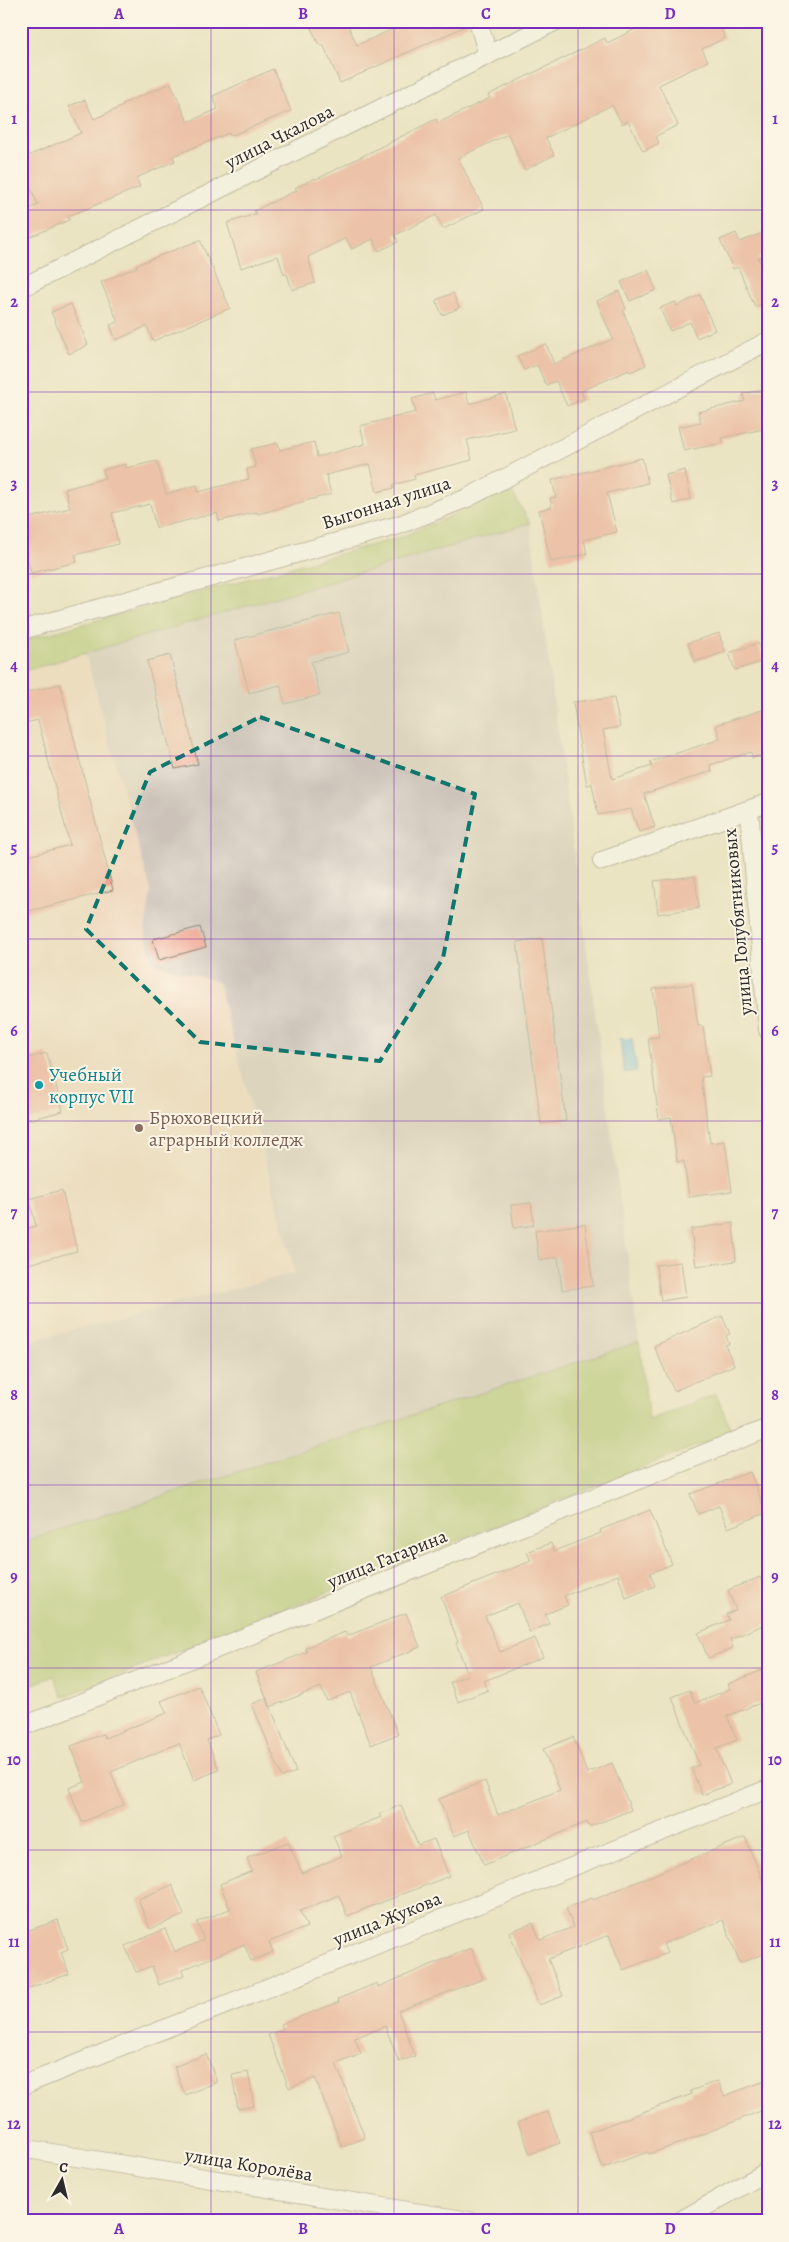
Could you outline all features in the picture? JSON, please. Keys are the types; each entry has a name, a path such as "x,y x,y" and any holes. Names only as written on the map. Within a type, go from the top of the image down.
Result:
{"street":[{"path":"478,21 488,55"},
{"name":"улица Чкалова","path":"21,288 556,21"},
{"name":"Выгонная улица","path":"21,630 399,525 467,498 768,341"},
{"name":"улица Голубятниковых","path":"602,861 768,803"},
{"name":"улица Голубятниковых","path":"749,810 768,1030"},
{"name":"улица Гагарина","path":"21,1727 768,1428"},
{"name":"улица Жукова","path":"21,2086 768,1789"},
{"name":"улица Королёва","path":"21,2148 469,2221"},
{"path":"680,2221 768,2170"}],"highlighted area":[{"path":"260,717 475,794 443,958 380,1061 200,1042 86,929 150,772"}],"shaded area":[{"path":"530,523 639,1342 21,1542 21,1343 295,1273 218,982 153,963 145,930 151,891 85,653"},
{"name":"Брюховецкий аграрный колледж","path":"85,653 151,891 145,930 218,982 296,1273 21,1343 21,672"}],"green space":[{"path":"511,490 530,523 21,672 21,641 401,537"},
{"path":"639,1342 649,1420 716,1394 732,1432 63,1697 54,1676 21,1689 21,1542"}],"water":[{"path":"632,1038 637,1071 624,1073 620,1039"}],"building":[{"path":"308,21 346,21 357,45 411,21 468,21 468,25 340,83 323,44 319,45"},
{"path":"652,21 717,21 725,38 702,49 708,61 659,85 678,125 656,136 659,143 643,151 628,121 622,124 612,105 546,138 554,155 525,170 508,134 458,158 484,209 443,229 436,215 395,235 398,242 379,251 373,239 352,249 346,238 308,257 315,283 292,290 287,274 284,275 278,256 241,268 227,223 256,214 254,211 297,190 295,188 317,179 436,119 438,123 490,98 488,95 605,38 607,43"},
{"path":"273,69 291,111 230,136 229,133 173,156 175,161 136,178 140,187 68,216 69,220 21,241 21,212 38,205 21,165 21,159 81,133 69,106 85,100 94,119 123,106 122,104 171,83 188,122 218,109 213,96"},
{"path":"736,233 740,242 762,233 768,245 768,254 758,258 768,280 768,302 755,307 738,267 733,269 720,240"},
{"path":"200,240 230,308 153,341 147,326 116,340 110,325 118,322 101,282 137,267 136,265"},
{"path":"648,270 656,290 630,301 621,282"},
{"path":"619,291 626,309 623,311 646,365 630,372 629,370 581,391 584,399 567,406 556,381 546,385 537,365 524,370 517,356 546,344 554,364 613,339 597,301"},
{"path":"453,293 459,308 442,315 436,300"},
{"path":"700,295 715,330 697,338 690,322 670,331 660,308 675,302 677,306"},
{"path":"71,304 88,345 69,354 51,312"},
{"path":"768,388 768,428 722,438 723,443 684,451 678,427 701,422 698,412 745,401 743,394"},
{"path":"466,392 469,404 506,394 515,429 467,440 472,460 414,475 415,479 393,485 394,488 377,492 370,464 326,475 331,494 258,514 257,512 219,521 217,513 156,528 150,504 112,513 118,544 75,555 77,562 31,573 21,534 21,520 70,508 65,489 105,478 103,470 126,464 126,468 157,461 166,494 197,485 198,492 249,479 247,469 256,467 251,449 278,443 280,450 314,442 317,457 365,444 360,426 416,412 412,399 433,393 435,400"},
{"path":"642,458 648,483 607,493 617,532 584,540 587,554 551,562 539,510 552,507 550,498 556,497 552,480"},
{"path":"685,470 691,499 673,504 666,475"},
{"path":"339,613 349,652 311,662 320,695 285,704 280,685 249,693 235,640"},
{"path":"719,633 725,652 695,662 688,643"},
{"path":"758,643 764,661 735,670 729,653"},
{"path":"170,655 198,764 175,769 147,661"},
{"path":"60,684 113,890 21,913 21,858 70,845 38,720 21,724 21,694"},
{"path":"614,698 620,727 603,730 612,779 652,766 650,762 720,739 716,725 768,708 768,753 752,758 751,752 710,765 712,771 644,794 655,827 639,832 631,809 598,815 592,784 587,785 573,702"},
{"path":"695,876 699,908 658,914 654,881"},
{"path":"200,927 206,947 159,960 153,939"},
{"path":"542,938 566,1121 541,1124 517,942"},
{"path":"692,984 698,1026 703,1026 710,1076 701,1077 710,1143 725,1141 732,1191 689,1197 684,1161 677,1162 671,1117 659,1119 648,1038 659,1037 653,989"},
{"name":"Учебный корпус VII","path":"47,1053 63,1111 21,1122 21,1060"},
{"path":"62,1190 77,1251 21,1266 21,1230 36,1226 29,1199"},
{"path":"531,1203 534,1225 514,1228 511,1205"},
{"path":"733,1223 736,1261 696,1266 691,1229"},
{"path":"585,1224 593,1286 562,1290 558,1257 539,1260 535,1231"},
{"path":"681,1262 686,1297 661,1301 656,1265"},
{"path":"722,1316 730,1334 726,1336 729,1344 725,1345 734,1365 674,1391 654,1346"},
{"path":"750,1472 766,1513 728,1528 719,1506 698,1514 690,1494"},
{"path":"650,1510 672,1564 650,1573 655,1586 626,1598 618,1575 564,1596 568,1605 545,1614 549,1624 529,1632 518,1603 485,1616 500,1652 535,1638 543,1657 484,1681 488,1690 458,1702 450,1682 468,1675 441,1597 531,1561 527,1552 551,1543 554,1551 601,1533 600,1530"},
{"path":"760,1577 768,1597 768,1623 730,1639 733,1648 708,1658 698,1633 729,1620 726,1614 736,1610 728,1590"},
{"path":"406,1613 420,1647 371,1667 398,1734 371,1745 350,1692 327,1701 321,1687 270,1707 256,1672 307,1652 305,1648 345,1632 347,1636"},
{"path":"768,1668 768,1700 727,1716 737,1740 716,1748 731,1784 702,1795 691,1768 699,1765 672,1697 690,1690 695,1703 730,1689 728,1684"},
{"path":"199,1686 219,1735 207,1740 219,1770 194,1780 179,1743 111,1772 124,1805 82,1822 69,1788 85,1782 71,1746 103,1734 105,1738 167,1713 161,1701"},
{"path":"267,1698 296,1772 282,1777 252,1704"},
{"path":"573,1737 587,1773 612,1763 631,1810 589,1827 587,1822 484,1865 469,1830 454,1836 439,1799 485,1781 498,1815 560,1790 543,1749"},
{"path":"401,1805 418,1845 434,1839 449,1876 347,1916 339,1895 300,1911 307,1927 269,1942 273,1952 251,1961 244,1944 182,1970 184,1975 159,1985 152,1966 136,1972 125,1946 165,1929 175,1952 204,1940 197,1922 230,1909 220,1884 252,1871 247,1858 288,1842 302,1873 342,1856 333,1836 381,1817 379,1814"},
{"path":"745,1837 768,1894 768,1952 740,1963 723,1920 663,1944 667,1953 623,1970 609,1935 548,1959 563,1996 539,2005 509,1932 533,1923 540,1940 573,1927 566,1908 592,1898 593,1900"},
{"path":"172,1885 184,1915 150,1929 138,1899"},
{"path":"58,1920 68,1949 61,1952 69,1974 21,1991 21,1933"},
{"path":"471,1948 483,1979 398,2011 415,2056 399,2062 385,2026 355,2038 361,2054 336,2064 365,2138 342,2147 315,2078 289,2088 268,2035 283,2029 281,2024 339,2002 338,1999 377,1983 378,1987"},
{"path":"206,2054 217,2082 185,2095 174,2067"},
{"path":"248,2072 254,2106 238,2109 232,2075"},
{"path":"768,2080 768,2108 683,2142 603,2168 589,2132 692,2094 690,2091 718,2081 724,2096"},
{"path":"548,2112 560,2143 530,2154 518,2122"}],"place":[{"name":"Учебный корпус VII","path":"39,1085"},
{"name":"Брюховецкий аграрный колледж","path":"139,1128"}]}
